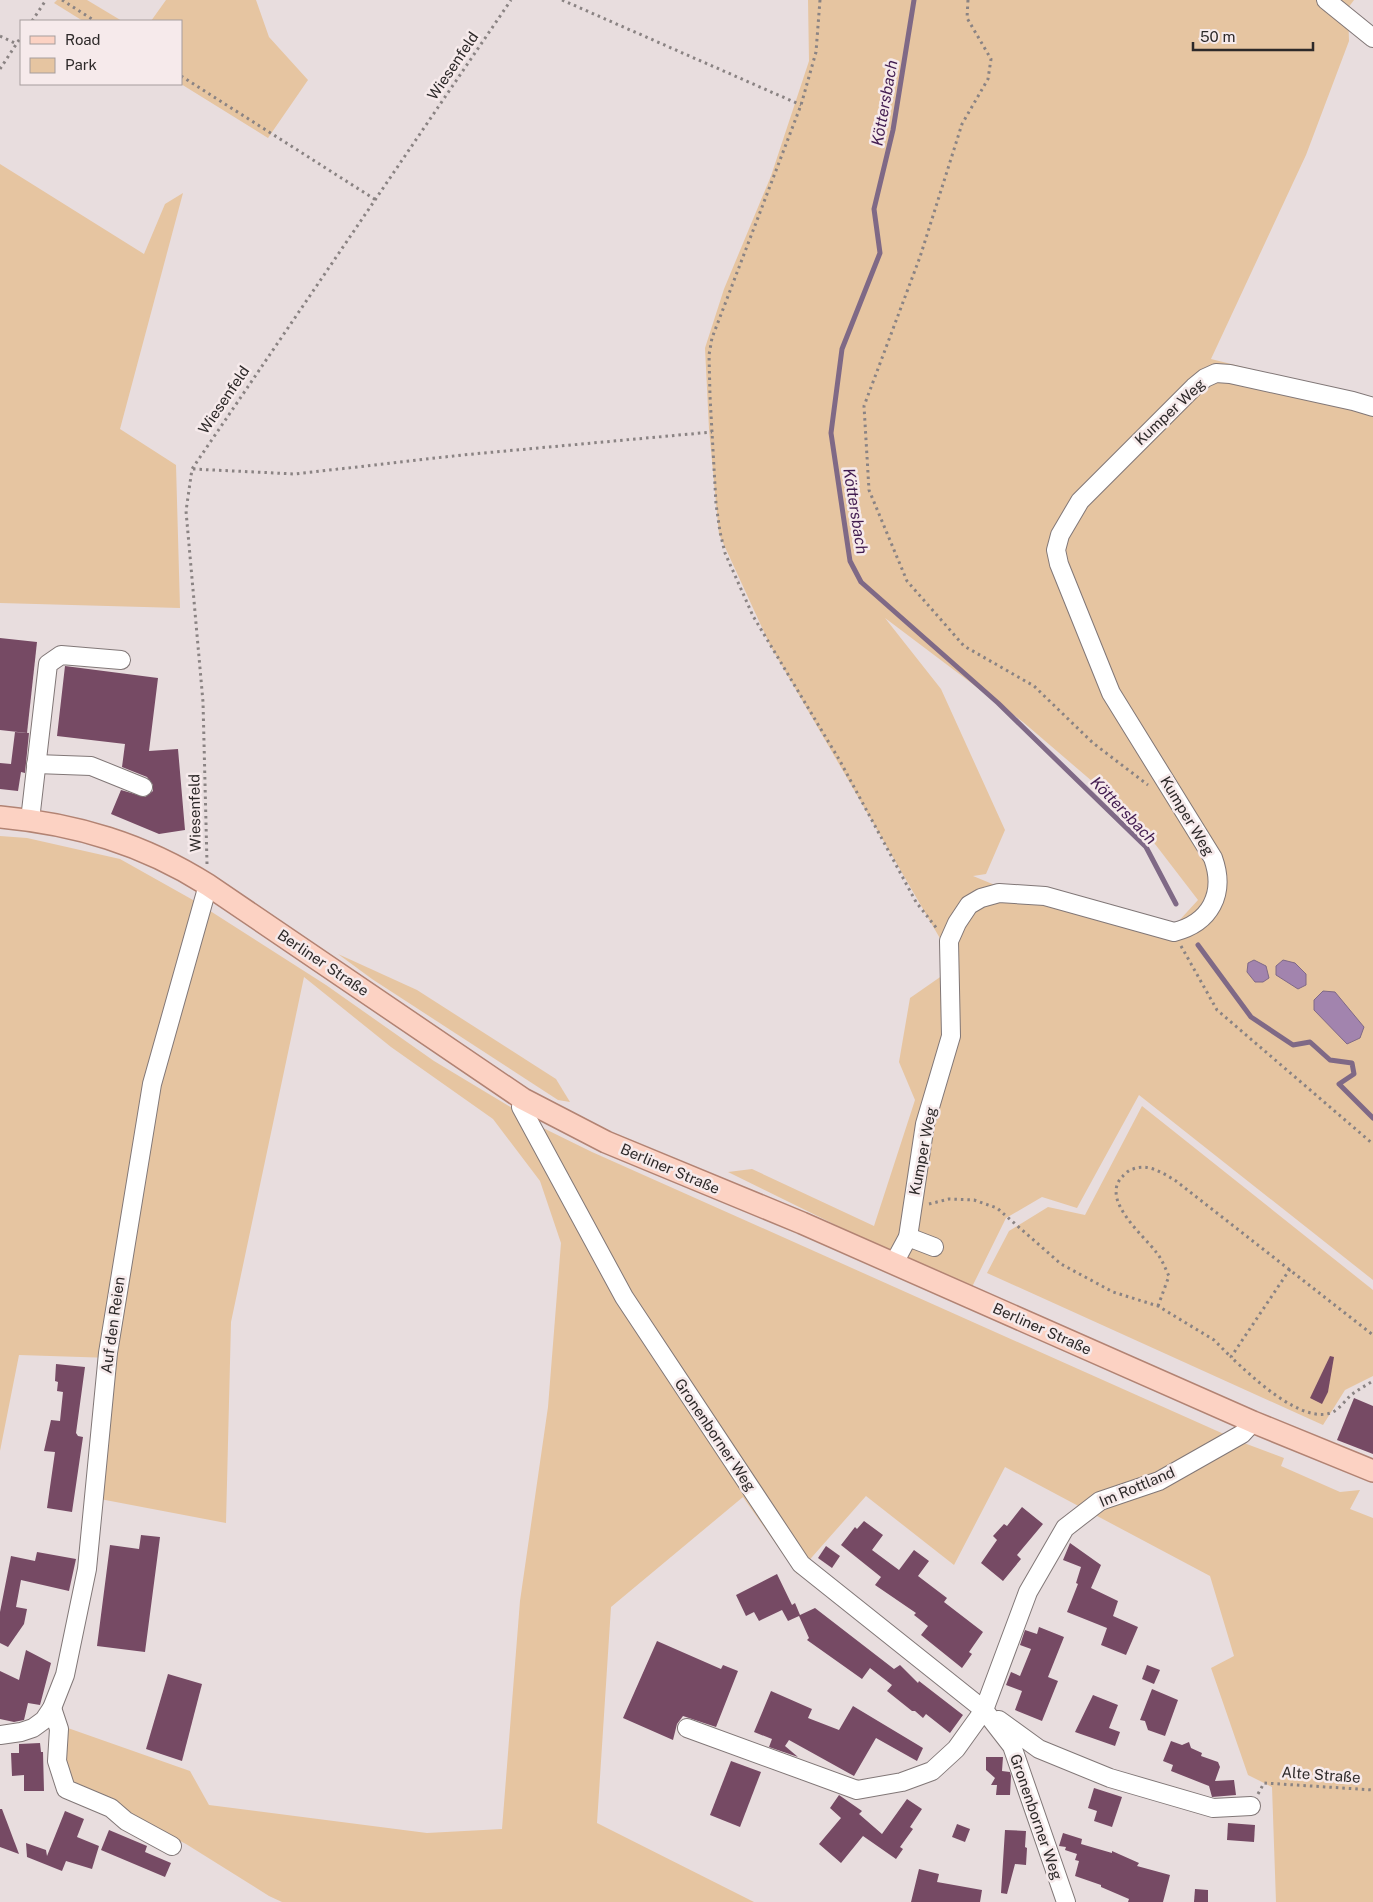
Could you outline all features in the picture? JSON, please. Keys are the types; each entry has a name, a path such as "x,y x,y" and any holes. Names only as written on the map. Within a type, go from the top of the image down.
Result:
{"main road":[{"name":"Berliner Straße","path":"0,817 30,820 95,834 148,852 208,885 523,1099 606,1142 894,1263 1253,1422 1373,1471"}],"street":[{"path":"1326,0 1373,38"},
{"name":"Kumper Weg","path":"894,1263 908,1237 925,1124 951,1036 949,941 957,923 969,906 981,898 999,893 1044,896 1174,932 1194,924 1211,908 1216,896 1218,871 1214,858 1111,693 1059,564 1056,550 1060,535 1080,501 1194,387 1205,378 1216,373 1373,407"},
{"path":"30,820 48,664 60,655 121,660"},
{"path":"36,764 91,766 143,787"},
{"name":"Auf den Reien","path":"0,1734 21,1732 33,1728 44,1720 52,1708 65,1675 87,1569 108,1353 152,1084 208,885"},
{"name":"Gronenborner Weg","path":"523,1099 521,1107 624,1297 801,1564 984,1710 1039,1749 1110,1778 1213,1808 1251,1806"},
{"path":"908,1237 934,1247"},
{"name":"Im Rottland","path":"984,1710 1028,1592 1066,1528 1100,1501 1159,1481 1242,1434 1253,1422"},
{"path":"52,1708 59,1729 57,1761 66,1789 111,1808 126,1821 172,1846"},
{"path":"687,1728 857,1790 902,1782 932,1771 956,1749 984,1710"},
{"name":"Gronenborner Weg","path":"984,1710 1012,1746 1066,1902"}],"path":[{"path":"33,20 46,0"},
{"path":"62,0 93,20"},
{"name":"Wiesenfeld","path":"208,885 203,702 186,511 192,469 218,428 376,200 511,0"},
{"path":"562,0 801,105"},
{"path":"820,0 816,52 801,105 712,338 709,355 712,432 720,532 734,574 753,616 840,760 916,902 938,931 949,941"},
{"path":"968,0 967,18 991,59 988,79 962,124 920,258 864,406 869,490 907,581 964,646 1034,686 1093,743 1154,790"},
{"path":"0,36 16,44"},
{"path":"0,69 20,39"},
{"path":"182,77 376,200"},
{"path":"192,469 295,474 462,455 712,432"},
{"path":"1174,932 1217,1010 1373,1144"},
{"path":"1158,1306 1169,1276 1158,1254 1118,1205 1116,1191 1119,1181 1132,1169 1154,1169 1165,1174 1373,1335"},
{"path":"924,1208 931,1203 949,1198 974,1200 997,1208 1061,1264 1113,1292 1158,1306 1214,1340 1260,1384 1295,1407 1315,1414 1333,1412 1352,1395 1373,1381"},
{"path":"1231,1357 1290,1270"},
{"name":"Alte Straße","path":"1251,1806 1264,1783 1373,1790"}],"green space":[{"path":"57,0 87,0 120,20 81,20 54,3"},
{"path":"166,0 256,0 269,37 308,80 268,138 182,85 182,20 152,20"},
{"path":"808,0 1354,0 1348,8 1349,41 1306,155 1211,359 1355,395 1373,403 1373,1280 1139,1095 1077,1208 1042,1197 1006,1218 970,1291 728,1172 752,1169 874,1226 915,1100 899,1062 910,998 956,966 770,645 719,534 709,429 705,348 724,289 771,176 809,61","holes":["885,618 1023,722 1135,818 1198,900 1165,936 1034,901 973,876 986,874 1005,830 941,689"]},
{"path":"0,164 144,254 165,204 183,193 120,429 176,465 180,608 0,603"},
{"path":"0,836 27,838 120,859 193,900 326,985 434,1061 522,1114 553,1177 548,1179 571,1175 563,1176 537,1125 592,1152 1244,1443 1284,1458 1281,1466 1340,1492 1360,1490 1350,1509 1373,1518 1373,1902 1276,1902 1272,1787 1248,1775 1211,1668 1234,1656 1210,1576 1005,1467 954,1565 866,1496 797,1574 743,1497 611,1607 597,1823 754,1902 282,1902 269,1896 186,1844 68,1783 62,1762 65,1727 190,1771 209,1805 427,1833 502,1829 520,1601 548,1407 561,1243 540,1181 493,1119 391,1047 304,977 231,1322 226,1523 100,1499 112,1358 19,1355 0,1451"},
{"path":"338,954 417,990 556,1079 570,1102 558,1100 372,979"},
{"path":"1142,1106 1373,1290 1373,1376 1345,1390 1323,1425 987,1273 1009,1231 1048,1207 1085,1215"}],"shaded area":[{"path":"1254,960 1266,966 1269,978 1263,982 1255,982 1247,972 1248,963"},
{"path":"1283,960 1295,963 1306,974 1306,985 1298,989 1276,975 1276,966"},
{"path":"1323,991 1335,992 1364,1027 1360,1038 1347,1044 1314,1010 1314,1000"}],"building":[{"path":"0,638 37,642 27,733 0,730"},
{"path":"65,666 158,678 149,751 178,749 185,830 159,834 111,814 121,790 145,797 153,791 153,785 147,777 122,767 125,744 57,736"},
{"path":"15,732 29,733 25,773 21,772 18,791 0,789 0,763 11,764"},
{"path":"1330,1356 1334,1357 1328,1392 1322,1404 1310,1398"},
{"path":"56,1364 85,1367 76,1433 78,1436 83,1437 72,1512 47,1508 55,1452 44,1451 51,1420 60,1421 63,1392 57,1391 58,1382 55,1381"},
{"path":"1354,1398 1373,1406 1373,1454 1337,1440"},
{"path":"1022,1507 1043,1524 1017,1555 1021,1559 1003,1581 981,1563 997,1540 993,1536 1004,1524 1007,1526"},
{"path":"864,1521 883,1535 872,1550 899,1570 914,1550 929,1561 918,1576 947,1598 944,1602 983,1632 969,1652 972,1654 962,1668 921,1635 928,1626 914,1615 916,1613 875,1585 881,1577 841,1545 855,1527 857,1529"},
{"path":"141,1535 160,1537 145,1652 97,1646 110,1545 139,1549"},
{"path":"1070,1543 1101,1565 1091,1588 1118,1601 1113,1616 1138,1627 1126,1655 1101,1645 1107,1628 1067,1612 1078,1584 1076,1583 1081,1567 1063,1560"},
{"path":"826,1546 840,1556 832,1568 818,1558"},
{"path":"37,1552 76,1559 69,1591 21,1580 16,1607 27,1609 24,1624 8,1647 0,1643 0,1612 11,1556 35,1561"},
{"path":"777,1574 792,1605 795,1603 800,1615 815,1608 894,1669 900,1665 918,1683 919,1681 963,1715 950,1733 926,1714 923,1718 915,1711 912,1711 887,1691 892,1685 870,1668 862,1679 807,1640 809,1638 799,1616 788,1621 782,1610 759,1621 754,1612 746,1616 736,1595"},
{"path":"1039,1627 1064,1637 1048,1677 1058,1681 1042,1721 1015,1710 1022,1691 1006,1685 1011,1672 1020,1676 1031,1649 1020,1645 1025,1630 1037,1634"},
{"path":"657,1641 721,1669 723,1665 738,1671 716,1727 683,1716 677,1724 673,1740 623,1718"},
{"path":"26,1650 51,1663 40,1705 28,1703 24,1720 14,1722 0,1719 0,1671 19,1680"},
{"path":"1147,1665 1160,1670 1154,1684 1142,1679"},
{"path":"168,1674 202,1684 182,1761 146,1749"},
{"path":"1152,1689 1178,1700 1165,1736 1148,1730 1145,1721 1140,1720"},
{"path":"771,1691 812,1709 808,1718 839,1730 853,1706 923,1748 917,1761 876,1738 854,1776 789,1740 785,1746 798,1757 769,1747 772,1739 754,1732"},
{"path":"1093,1695 1118,1705 1109,1728 1120,1732 1115,1746 1075,1732"},
{"path":"1171,1741 1182,1745 1189,1742 1191,1748 1202,1753 1201,1756 1218,1762 1220,1767 1215,1781 1234,1780 1236,1795 1212,1797 1209,1786 1171,1771 1173,1765 1163,1761"},
{"path":"40,1743 41,1752 43,1752 44,1791 24,1791 24,1775 12,1776 11,1753 19,1753 19,1744"},
{"path":"986,1757 1003,1757 1002,1771 1010,1772 1011,1776 1010,1795 996,1795 997,1785 991,1785 995,1778 986,1770"},
{"path":"731,1761 761,1772 740,1827 710,1815"},
{"path":"1094,1788 1122,1797 1112,1827 1094,1821 1097,1811 1088,1808"},
{"path":"839,1795 862,1811 859,1814 882,1834 907,1799 922,1809 910,1827 913,1829 900,1847 903,1849 896,1859 863,1836 841,1863 819,1844 841,1818 830,1808"},
{"path":"0,1809 2,1809 19,1854 0,1847"},
{"path":"65,1811 84,1819 77,1837 99,1846 92,1869 66,1861 62,1871 27,1857 26,1843 46,1850 47,1856"},
{"path":"1228,1823 1255,1825 1254,1842 1227,1840"},
{"path":"957,1824 970,1829 965,1842 952,1837"},
{"path":"109,1830 147,1846 145,1852 171,1863 165,1877 101,1850"},
{"path":"1005,1830 1026,1831 1025,1847 1027,1848 1026,1865 1015,1864 1007,1894 1001,1893"},
{"path":"1063,1833 1082,1839 1081,1844 1112,1853 1112,1851 1139,1863 1137,1866 1170,1875 1163,1902 1128,1902 1129,1899 1101,1887 1101,1885 1075,1876 1079,1861 1075,1860 1077,1854 1065,1850 1066,1847 1059,1846"},
{"path":"919,1869 939,1874 937,1882 982,1890 980,1902 911,1902"},
{"path":"1195,1889 1208,1890 1208,1902 1194,1902"}],"waterway":[{"name":"Köttersbach","path":"914,0 893,130 874,209 880,253 842,349 831,433 850,561 861,582 998,703 1146,847 1176,904"},
{"name":"Köttersbach","path":"1198,945 1251,1017 1293,1045 1310,1042 1330,1060 1352,1063 1354,1074 1339,1084 1373,1118"}]}
